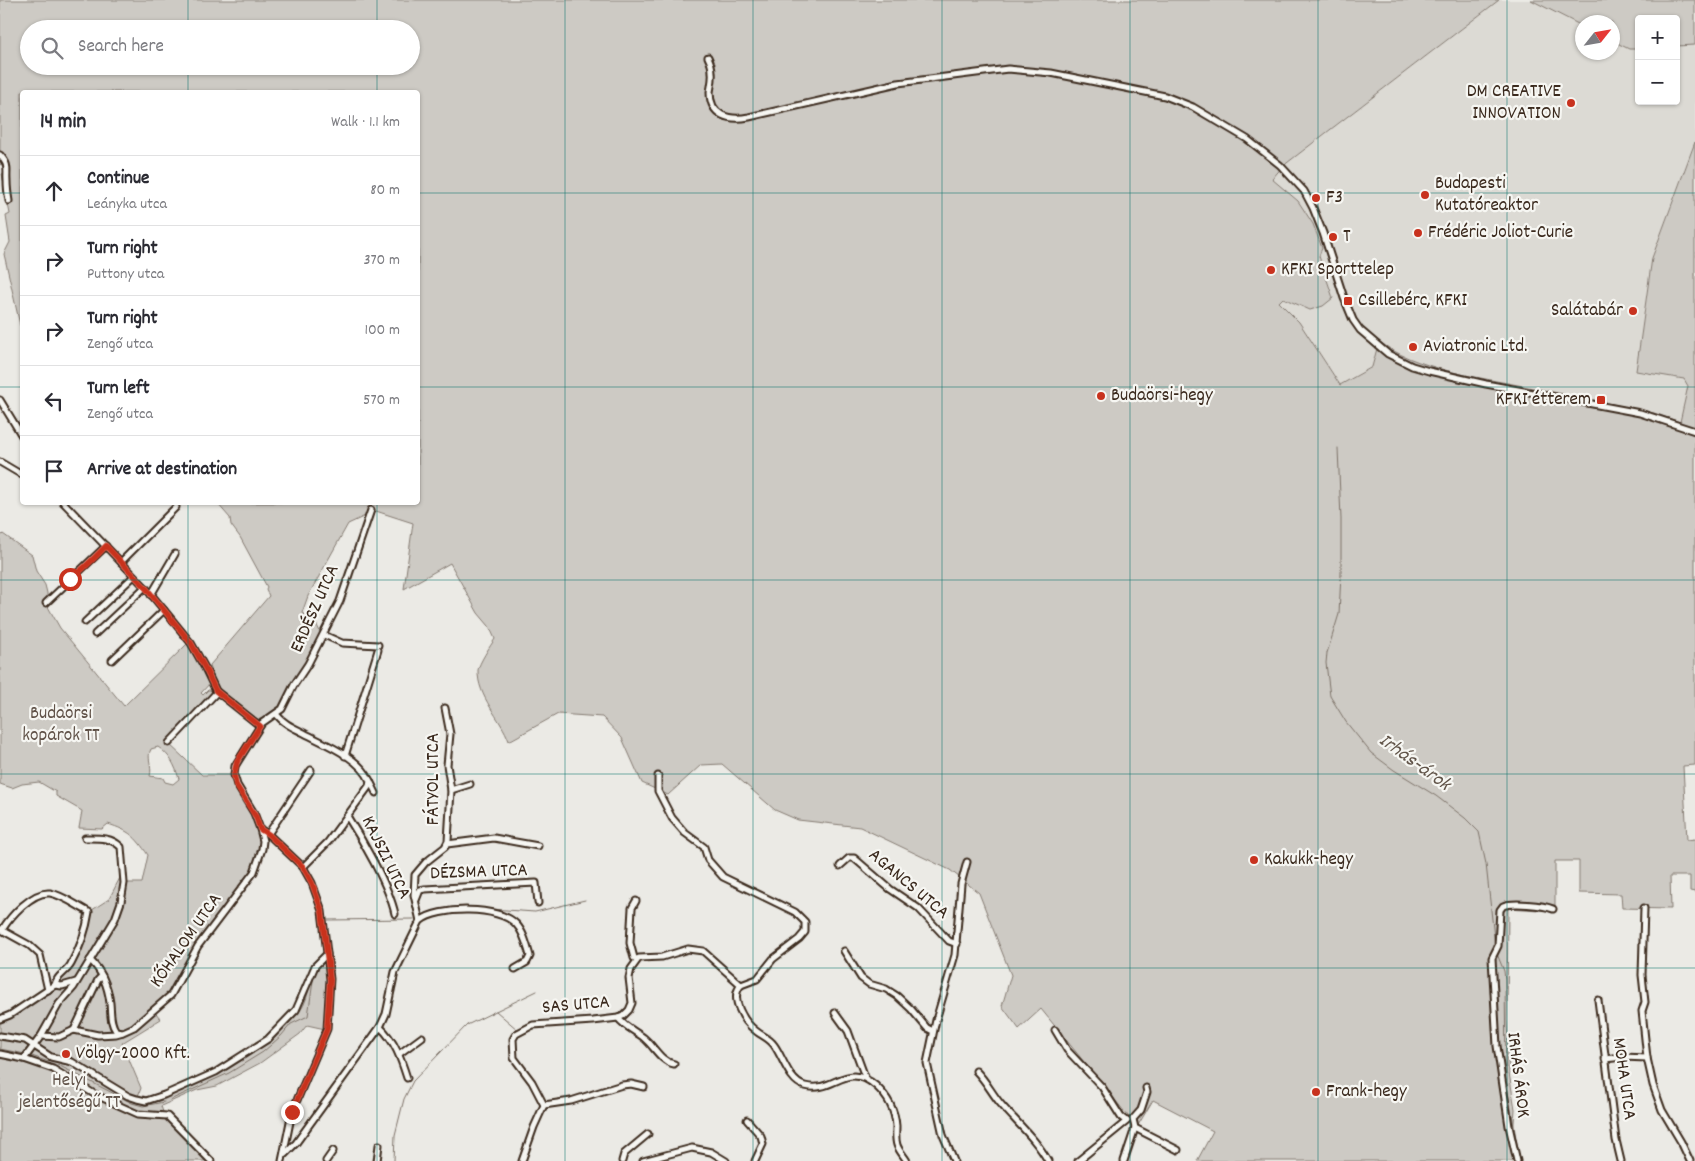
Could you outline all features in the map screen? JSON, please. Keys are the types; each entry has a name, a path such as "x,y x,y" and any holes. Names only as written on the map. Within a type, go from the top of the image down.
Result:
{"street":[{"path":"708,56 712,72 710,93 714,108 718,113 729,118 740,119 898,82 920,81 991,70 1022,69 1051,73 1165,96 1193,107 1234,131 1280,165 1304,191 1320,225 1343,296 1353,320 1360,330 1388,354 1412,366 1429,371 1646,415 1695,431"},
{"path":"0,155 6,162 8,170 6,179 9,201"},
{"path":"0,400 20,433"},
{"path":"0,462 20,474"},
{"path":"66,505 152,595 194,649 217,692 260,726 237,762 234,775 236,785 256,817 260,829 268,834 303,867 317,894 322,911 330,980 327,1029 292,1112 286,1137 285,1154 282,1161"},
{"path":"121,562 176,507"},
{"name":"ERDÉSZ UTCA","path":"260,726 270,716 276,714 284,705 324,635 340,601 371,510"},
{"path":"46,603 106,546"},
{"path":"152,595 174,554"},
{"path":"85,622 134,576"},
{"path":"95,634 145,587"},
{"path":"112,660 164,610"},
{"path":"324,635 342,643 378,647 345,756"},
{"path":"169,743 217,692"},
{"name":"FÁTYOL UTCA","path":"420,921 415,903 414,876 426,862 447,844 449,836 450,790 447,765 450,734 445,708"},
{"path":"276,714 286,724 328,745 356,763 370,781 376,793"},
{"path":"268,834 311,770"},
{"path":"658,776 658,792 672,818 685,833 704,847 708,860 724,877 795,912 805,922 805,932 799,939 774,959 757,979 741,985 738,989 736,995 740,1010 752,1028 768,1039 774,1046 796,1081 806,1087 815,1087 849,1076 858,1076 866,1078 883,1092 895,1116 897,1144 907,1161"},
{"path":"303,867 328,842 369,786 370,781"},
{"path":"450,790 470,784"},
{"name":"KAJSZI UTCA","path":"347,816 375,866 393,905 395,914"},
{"name":"KŐHALOM UTCA","path":"41,1036 59,1037 74,1030 98,1035 123,1032 134,1027 171,996 198,946 254,872 261,855 263,841 260,829"},
{"path":"24,1057 41,1036 58,1004 76,982 111,926 123,894 124,870 122,850 119,844 105,839 85,838"},
{"path":"447,844 502,838 520,844 538,846"},
{"name":"AGANCS UTCA","path":"840,866 849,858 853,858 890,889 918,908 949,941 957,944"},
{"path":"954,1161 943,1134 927,1066 933,1032 957,944 961,884 967,862"},
{"name":"DÉZSMA UTCA","path":"415,903 420,890 536,883 538,902"},
{"path":"0,1019 10,1015 48,990 55,985 56,980 71,965 86,933 88,912 56,895 44,893 26,903 12,915 1,930 29,945 40,955 48,990"},
{"path":"636,901 632,908 630,943 634,958 667,956 688,949 703,951 741,985"},
{"name":"IRHÁS ÁROK","path":"1517,1161 1509,1126 1498,1052 1492,958 1498,946 1500,910 1503,906 1508,904 1537,905 1553,910"},
{"path":"1644,908 1642,975 1645,1002 1642,1011 1647,1058 1662,1110 1682,1142 1690,1161"},
{"path":"285,1154 296,1143 380,1027 386,1014 395,972 420,921 447,911 470,911 500,915 511,920 518,925 526,942 530,959 515,969"},
{"path":"844,951 857,973 865,981 886,989 897,996 933,1032"},
{"path":"0,1036 25,1040 32,1047 51,1057 72,1062 137,1099 155,1098 216,1072 268,1039 296,1010 315,966 327,954"},
{"name":"SAS UTCA","path":"544,1105 532,1082 514,1058 513,1039 516,1034 533,1025 618,1018 627,1013 632,1003 629,978 636,959"},
{"path":"90,960 95,964 102,976 109,996 112,1026 116,1031 123,1032"},
{"path":"74,1030 98,980 102,976"},
{"path":"55,985 62,986 76,982"},
{"name":"MOHA UTCA","path":"1598,1000 1616,1140 1621,1161"},
{"path":"835,1013 848,1031 866,1078"},
{"path":"618,1018 624,1025 642,1036 662,1058 670,1064 674,1064"},
{"path":"380,1027 388,1035 399,1054 407,1078"},
{"path":"1055,1030 1067,1050 1102,1087 1121,1117 1126,1121"},
{"path":"399,1054 422,1037"},
{"path":"0,1054 24,1057 52,1069 96,1096 133,1112 164,1115 171,1119 211,1161"},
{"path":"1605,1059 1622,1057 1647,1058"},
{"path":"976,1071 987,1082 999,1101 1039,1146 1048,1161"},
{"path":"522,1161 544,1105 571,1101 622,1085 631,1084 644,1087"},
{"path":"1078,1161 1119,1129 1126,1121 1133,1120 1141,1110 1147,1092 1146,1088"},
{"path":"747,1120 761,1136 764,1144 755,1161"},
{"path":"1124,1161 1135,1128 1133,1120"},
{"path":"1135,1128 1178,1150"},
{"path":"622,1161 624,1154 648,1134"},
{"path":"376,1161 379,1145"},
{"path":"643,1161 692,1148 711,1152 726,1161"},
{"path":"326,1161 333,1151"}],"shaded area":[{"path":"1499,0 1531,0 1575,22 1575,60 1620,60 1620,44 1629,49 1635,49 1635,105 1680,105 1680,46 1695,45 1695,142 1652,258 1636,371 1684,379 1688,386 1680,422 1654,413 1483,378 1420,363 1387,348 1380,342 1372,367 1340,385 1299,322 1279,302 1283,298 1310,310 1333,298 1319,256 1272,179 1283,166"}],"green space":[{"path":"0,0 1499,0 1283,166 1272,179 1298,201 1313,224 1322,248 1319,256 1333,298 1323,306 1310,310 1283,298 1279,302 1299,322 1340,385 1372,367 1379,341 1409,358 1448,371 1638,409 1680,422 1688,386 1684,379 1636,371 1652,258 1695,142 1695,765 1683,766 1687,840 1695,839 1695,892 1690,891 1690,876 1670,876 1671,909 1622,908 1621,894 1579,893 1579,861 1555,861 1555,911 1508,908 1507,1020 1509,1073 1515,1109 1513,1136 1517,1161 1197,1161 1213,1131 1153,1100 1137,1127 1041,1009 1019,1029 1002,1006 1011,975 979,893 950,870 860,827 798,820 775,810 722,764 701,765 668,795 642,783 622,738 602,717 558,714 509,741 485,698 479,680 479,667 495,639 450,563 404,589 413,523 376,511 348,524 308,596 302,613 315,621 321,634 280,708 263,719 258,719 248,714 224,693 219,691 210,665 269,596 267,587 240,537 231,525 230,518 219,505 420,505 420,90 20,90 20,325 4,254 10,242 6,216 10,214 2,174 6,172 4,162 0,165"},
{"path":"1531,0 1695,0 1695,45 1680,46 1680,15 1635,15 1635,49 1629,49 1620,44 1620,15 1575,15 1575,22"},
{"path":"3,534 32,555 36,571 45,585 47,605 60,628 124,706 188,643 206,667 211,682 201,693 203,695 208,690 211,690 212,694 167,742 202,775 234,775 262,836 257,866 204,937 175,990 154,1011 161,1019 122,1043 141,1088 137,1099 146,1102 154,1101 213,1074 251,1053 285,1027 300,1011 304,1005 316,967 320,962 325,962 328,980 326,1001 328,1002 325,1029 307,1025 300,1034 260,1063 217,1086 197,1090 161,1106 164,1115 211,1161 0,1161 0,1019 55,985 65,972 75,953 89,912 109,899 124,870 124,883 142,883 148,855 131,835 116,827 108,824 102,829 79,828 82,811 56,796 56,792 39,782 22,784 12,788 0,784 0,537","holes":["158,747 166,753 174,765 179,779 173,784 165,782 163,778 150,776 150,752 151,749"]}],"waterway":[{"name":"Irhás-árok","path":"1338,448 1341,574 1339,614 1327,653 1326,663 1330,696 1346,722 1371,753 1436,796 1465,818 1479,832 1486,864 1495,947"},
{"path":"491,909 535,912 585,900"},
{"path":"468,908 490,909"},
{"path":"328,920 414,919"},
{"name":"Irhás-árok","path":"1497,954 1505,979 1506,1075"},
{"path":"170,1100 229,1073 263,1052 291,1024 308,1016 314,974"},
{"path":"394,1161 395,1135 404,1099 413,1081 467,1025 537,991"},
{"path":"496,1011 518,1030"},
{"path":"0,1049 25,1054"},
{"path":"29,1055 60,1066 132,1103 143,1106 164,1102"},
{"name":"Irhás-árok","path":"1506,1080 1520,1161"}],"place":[{"name":"DM CREATIVE INNOVATION","path":"1571,103"},
{"name":"Budapesti Kutatóreaktor","path":"1425,195"},
{"name":"F3","path":"1316,198"},
{"name":"Frédéric Joliot-Curie","path":"1418,233"},
{"name":"T","path":"1333,237"},
{"name":"KFKI Sporttelep","path":"1271,270"},
{"name":"Csillebérc, KFKI","path":"1348,301"},
{"name":"Salátabár","path":"1633,311"},
{"name":"Aviatronic Ltd.","path":"1413,347"},
{"name":"Budaörsi-hegy","path":"1101,396"},
{"name":"KFKI étterem","path":"1601,400"},
{"name":"Kakukk-hegy","path":"1254,860"},
{"name":"Völgy-2000 Kft.","path":"66,1054"},
{"name":"Frank-hegy","path":"1316,1092"}],"route":[{"path":"70,579 80,572 106,546 145,587 191,643 216,691 260,726 237,762 234,771 236,785 248,802 260,829 268,834 303,867 312,883 322,911 330,980 327,1029 292,1112"}],"park label":[{"name":"Budaörsi kopárok TT","path":"61,725"},
{"name":"Helyi jelentőségű TT","path":"69,1092"}]}
